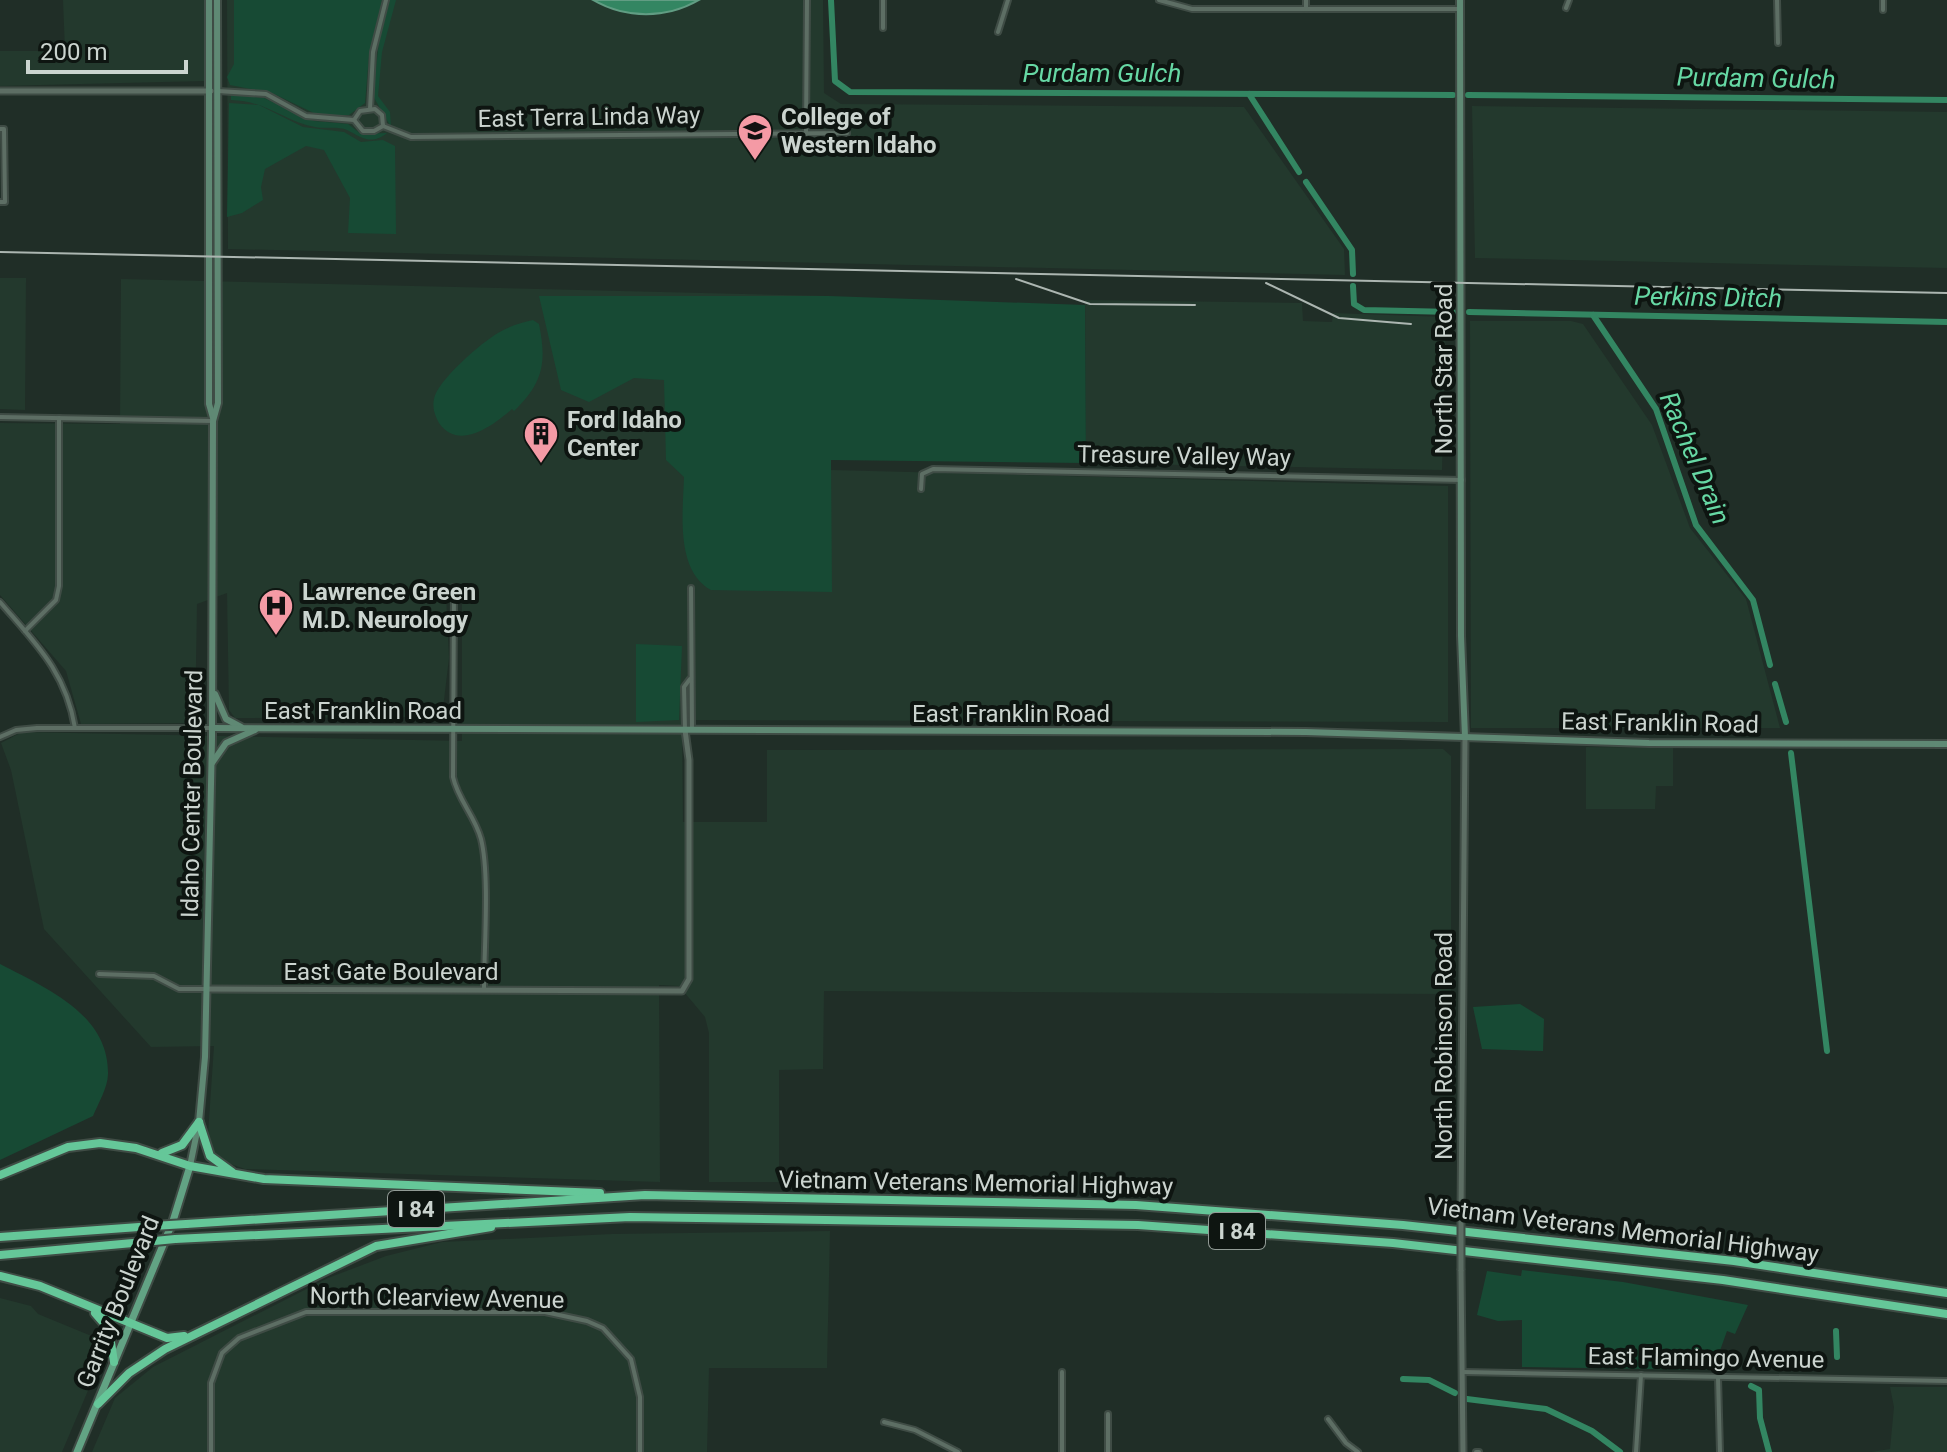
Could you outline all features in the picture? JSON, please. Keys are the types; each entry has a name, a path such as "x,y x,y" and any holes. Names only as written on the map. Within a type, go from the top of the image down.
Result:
{"highway":[{"path":"153,1152 177,1149 199,1122"},
{"path":"199,1122 210,1156 239,1176"},
{"path":"0,1175 68,1147 100,1143 153,1152 190,1166 239,1176 347,1184 645,1195"},
{"name":"Vietnam Veterans Memorial Highway","path":"0,1237 645,1195 1136,1205 1299,1215 1734,1261 1947,1293"},
{"name":"Vietnam Veterans Memorial Highway","path":"0,1255 175,1239 630,1217 1138,1225 1292,1234 1723,1280 1947,1314"},
{"path":"98,1404 139,1364 189,1335 376,1246 523,1221"},
{"path":"0,1276 40,1286 167,1338 189,1335"},
{"path":"84,1306 104,1321 109,1329 114,1362"}],"main road":[{"name":"Idaho Center Boulevard","path":"190,1166 199,1122 212,763 209,0"},
{"name":"Idaho Center Boulevard","path":"213,421 218,403 217,0"},
{"name":"North Star Road","path":"1460,0 1461,636 1465,737"},
{"path":"212,687 226,719 244,729"},
{"name":"East Franklin Road","path":"212,728 1306,732 1649,743 1947,744"},
{"path":"212,763 226,743 258,729"},
{"name":"Garrity Boulevard","path":"77,1452 173,1221 190,1166"}],"street":[{"path":"370,109 373,52 386,0"},
{"path":"806,134 807,0"},
{"path":"883,0 883,28"},
{"path":"998,32 1008,0"},
{"path":"1159,0 1192,9 1460,9"},
{"path":"1306,0 1306,9"},
{"path":"1566,8 1569,0"},
{"path":"1777,0 1778,43"},
{"path":"1883,0 1883,10"},
{"path":"0,91 218,91 266,94 306,116 354,120 363,131 374,131 383,126 382,115 370,109 360,111 354,120"},
{"name":"East Terra Linda Way","path":"383,126 411,137 847,133"},
{"path":"2,129 2,202"},
{"path":"0,417 213,421"},
{"path":"25,631 49,610 56,600 59,586 59,418"},
{"name":"Treasure Valley Way","path":"921,489 922,474 933,469 1462,480"},
{"path":"454,587 452,729 455,785 476,825 483,851 484,991"},
{"path":"688,730 684,687 690,679 691,588"},
{"path":"0,602 64,683 75,728"},
{"name":"East Franklin Road","path":"0,737 26,729 212,728"},
{"name":"East Gate Boulevard","path":"99,974 154,976 179,989 677,992 685,989 689,965 688,730"},
{"name":"North Robinson Road","path":"1463,1452 1462,825 1465,737"},
{"name":"North Clearview Avenue","path":"211,1452 211,1383 222,1353 239,1338 306,1312 564,1314 603,1328 631,1359 640,1397 640,1452"},
{"path":"1062,1372 1062,1452"},
{"name":"East Flamingo Avenue","path":"1463,1372 1947,1381"},
{"path":"1636,1452 1641,1375"},
{"path":"1718,1377 1720,1452"},
{"path":"1108,1414 1108,1452"},
{"path":"1328,1419 1346,1443 1358,1452"},
{"path":"884,1422 915,1430 958,1452"}],"shaded area":[{"path":"63,0 205,0 204,81 0,86 0,51 65,51"},
{"name":"College of Western Idaho","path":"227,0 823,0 824,93 841,104 1244,107 1344,249 1345,275 228,249"},
{"path":"234,0 382,0 369,55 365,103 349,115 318,115 272,93 230,85 227,77 234,64"},
{"path":"390,0 396,0 382,52 378,96 390,112 391,127 373,96 379,41"},
{"path":"593,0 699,0 673,11 646,14 619,11"},
{"path":"231,95 264,98 314,121 348,124 361,134 387,133 371,140 344,129 315,127 265,107 231,100"},
{"path":"229,103 259,105 303,127 344,132 361,142 383,140 395,146 396,234 348,233 350,198 324,150 306,146 265,169 261,187 263,200 242,213 227,217"},
{"path":"1472,106 1947,112 1947,268 1475,258"},
{"path":"0,278 26,278 25,410 0,409"},
{"path":"121,279 829,296 831,470 1448,486 1448,722 682,720 683,822 767,822 767,750 1443,749 1451,756 1451,994 824,991 823,1069 779,1070 779,1182 709,1182 709,1033 705,1017 679,986 659,985 660,1182 245,1169 222,1161 212,1149 208,1134 214,1046 151,1047 44,929 11,770 1,743 22,732 462,741 462,594 446,594 449,658 442,717 235,718 229,710 227,593 197,604 195,723 81,724 66,671 0,595 0,423 120,424"},
{"path":"539,296 829,296 1085,305 1086,463 831,460 832,592 711,590 699,581 686,555 684,477 666,460 664,380 634,378 589,402 561,390"},
{"path":"1085,300 1302,303 1303,321 1332,322 1333,313 1446,317 1442,470 1086,463"},
{"path":"533,320 539,324 542,361 537,381 524,401 514,411 512,409 477,432 456,435 447,431 439,423 433,406 443,382 491,338"},
{"path":"1470,321 1571,321 1583,324 1652,425 1690,528 1746,599 1780,728 1471,728"},
{"path":"636,644 682,646 679,720 636,722"},
{"path":"1586,747 1673,748 1673,786 1656,786 1655,809 1586,809"},
{"path":"0,964 55,994 86,1019 106,1053 108,1079 93,1116 0,1160"},
{"path":"1520,1004 1544,1019 1543,1051 1482,1049 1473,1007"},
{"path":"830,1231 827,1368 709,1368 707,1452 92,1452 115,1398 153,1367 328,1278 386,1256 442,1242 612,1234"},
{"path":"1522,1270 1623,1282 1748,1305 1735,1334 1727,1331 1713,1370 1522,1367 1522,1320 1498,1321 1477,1315 1487,1271 1521,1276"},
{"path":"0,1298 31,1306 38,1314 94,1337 105,1332 106,1348 62,1452 0,1452"},
{"path":"1890,1387 1947,1387 1947,1452 1871,1452 1890,1449 1894,1407"}],"waterway":[{"name":"Purdam Gulch","path":"831,0 835,81 850,92 1453,95"},
{"name":"Perkins Ditch","path":"1249,94 1299,172"},
{"name":"Purdam Gulch","path":"1468,95 1947,100"},
{"name":"Perkins Ditch","path":"1306,182 1352,250 1353,274"},
{"name":"Perkins Ditch","path":"1353,286 1354,304 1364,310 1453,312"},
{"name":"Perkins Ditch","path":"1469,312 1947,322"},
{"name":"Rachel Drain","path":"1593,315 1656,409 1696,525 1753,600 1770,665"},
{"name":"Rachel Drain","path":"1775,684 1786,722"},
{"name":"Rachel Drain","path":"1791,753 1827,1051"},
{"name":"Rachel Drain","path":"1836,1331 1837,1357"},
{"path":"1403,1379 1429,1380 1455,1393"},
{"name":"Rachel Drain","path":"1751,1386 1759,1390 1760,1418 1769,1452"},
{"path":"1467,1399 1546,1409 1592,1431 1620,1452"}],"railway":[{"path":"0,252 1947,293"},
{"path":"1016,279 1090,304 1195,305"},
{"path":"1266,283 1339,318 1411,324"}],"place":[{"name":"College of Western Idaho","path":"755,162"},
{"name":"Ford Idaho Center","path":"541,465"},
{"name":"Lawrence Green M.D. Neurology","path":"276,637"}]}
